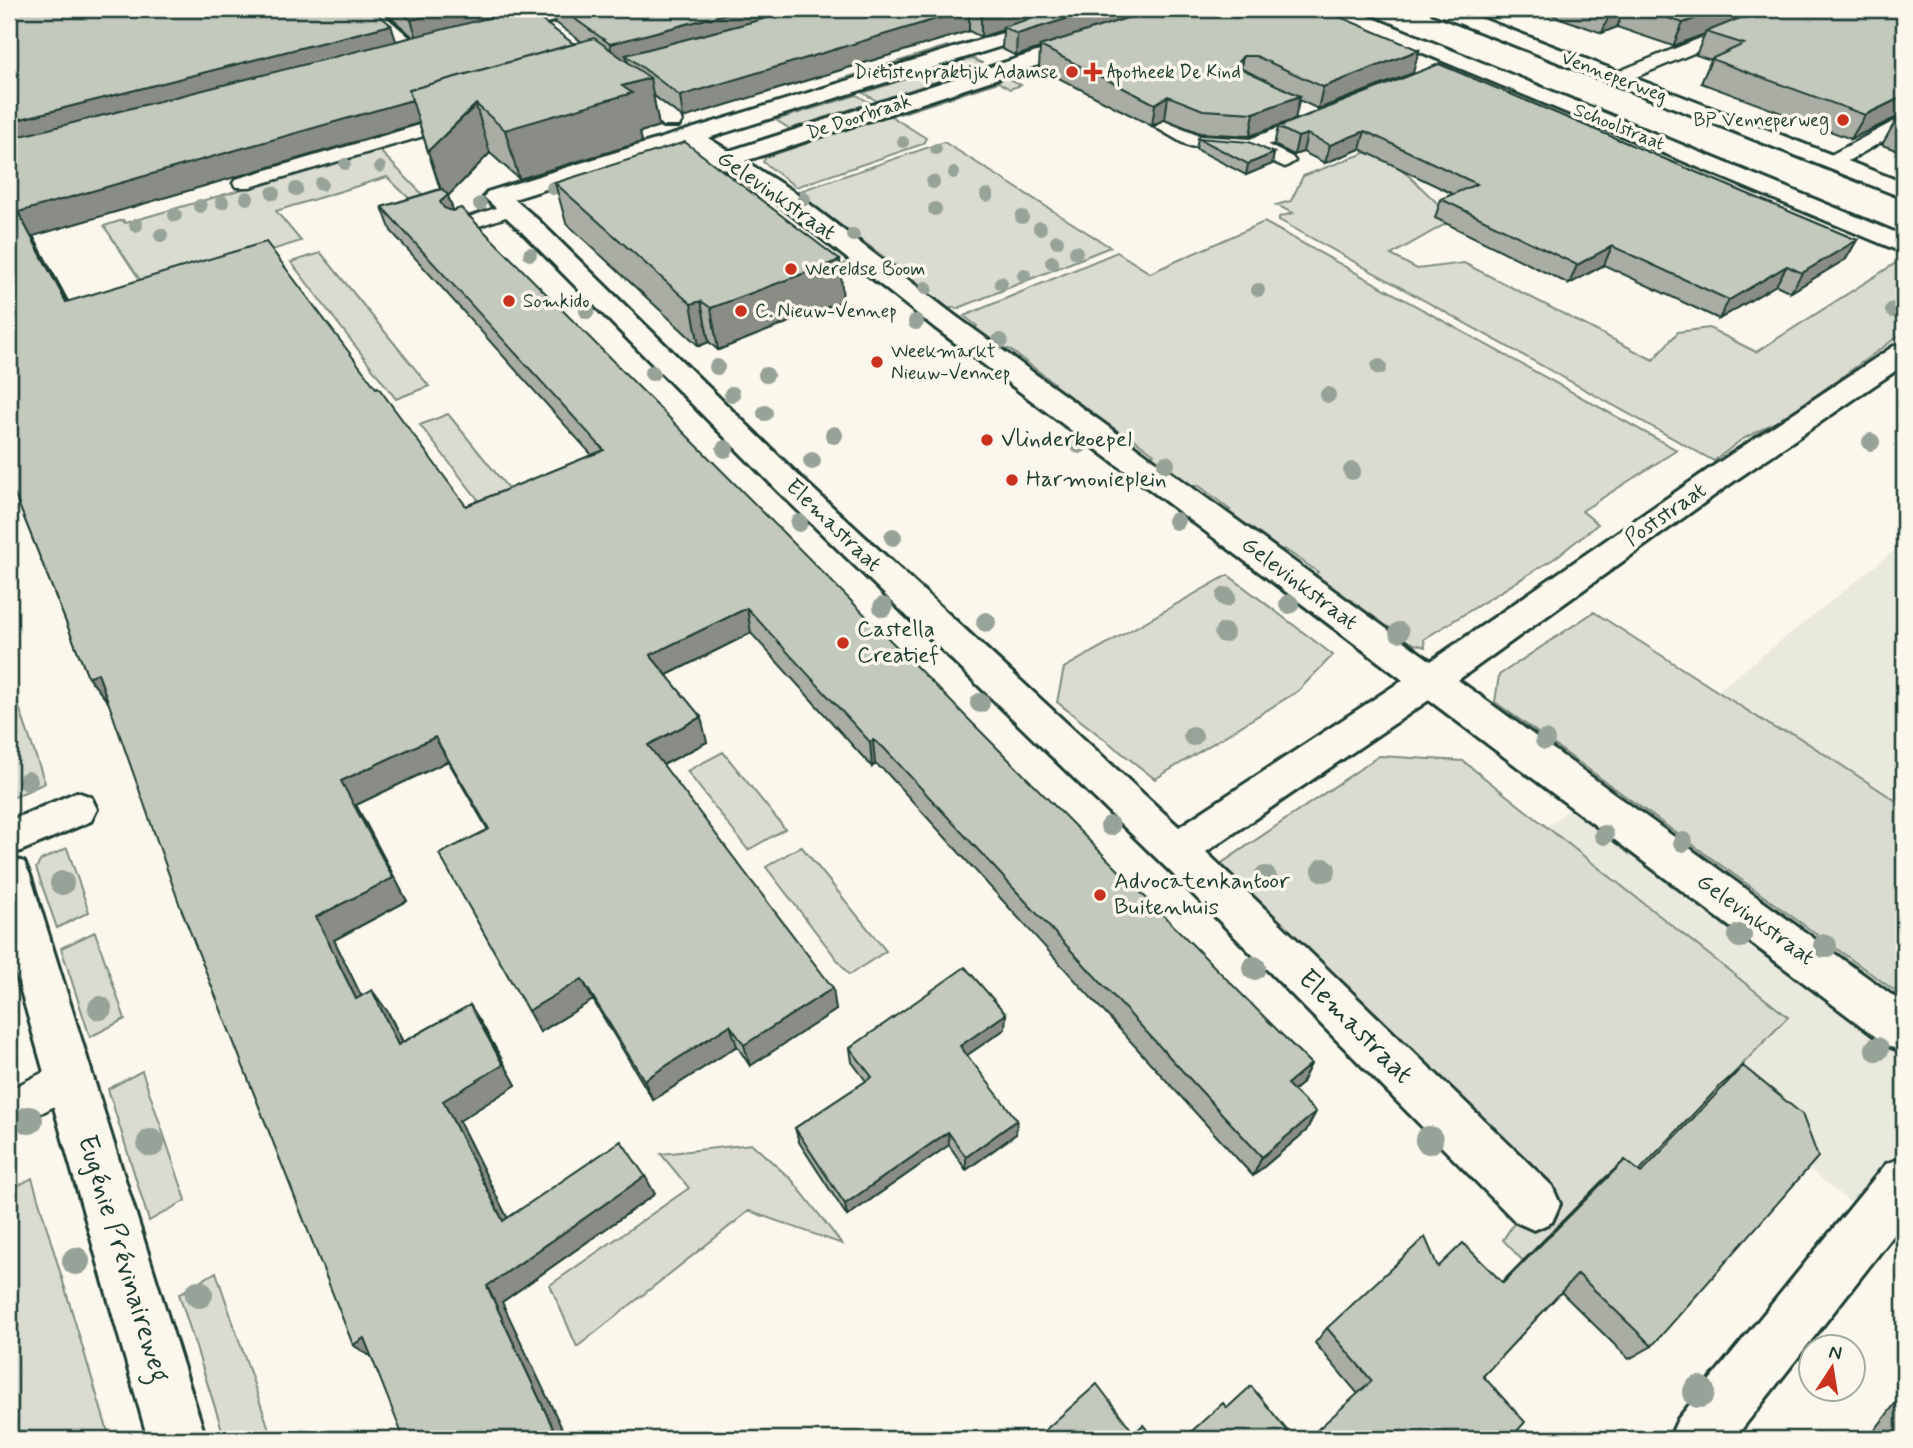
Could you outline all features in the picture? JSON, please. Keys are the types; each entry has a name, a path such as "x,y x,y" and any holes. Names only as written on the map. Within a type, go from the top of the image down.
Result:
{"street":[{"path":"468,37 577,9"},
{"name":"De Doorbraak","path":"522,212 696,147 1100,9"},
{"name":"De Doorbraak","path":"696,147 1190,9"},
{"name":"Schoolstraat","path":"1334,9 1904,245"},
{"name":"Venneperweg","path":"1440,9 1904,191"},
{"path":"534,20 555,36"},
{"path":"391,57 442,44"},
{"name":"Gelevinkstraat","path":"602,74 696,147 782,195 944,321 1904,1031"},
{"name":"Elemastraat","path":"522,212 789,484 1175,851 1534,1204"},
{"name":"Poststraat","path":"1430,681 1726,472 1904,352"},
{"path":"1175,851 1430,681"},
{"path":"9,839 77,809"},
{"name":"Eugénie Prévinaireweg","path":"9,875 177,1439"},
{"path":"1698,1439 1904,1182"}],"lane":[{"path":"367,9 416,50"},
{"path":"1618,78 1738,28"},
{"path":"1431,74 1461,62"},
{"path":"602,74 639,68"},
{"path":"1252,145 1326,115 1293,107"},
{"path":"243,183 480,113"},
{"path":"1832,162 1904,121"},
{"path":"1164,127 1195,142 1252,145 1285,161"},
{"path":"461,226 522,212"},
{"path":"9,1111 69,1078"}],"shaded area":[{"path":"947,46 953,49 847,83 841,79"},
{"path":"973,59 982,63 974,73 963,73 877,101 863,93 948,65 946,63"},
{"path":"1003,76 1021,85 1010,89 998,82 900,114 896,112"},
{"path":"857,95 870,103 790,129 776,120"},
{"path":"886,113 926,138 923,144 796,187 763,162 766,157 809,143 803,139"},
{"path":"1413,135 1389,157 1454,219 1391,255 1417,269 1464,263 1653,360 1678,332 1709,328 1756,352 1896,263 1904,267 1904,332 1789,415 1741,440 1714,461 1279,220 1279,217 1293,213 1276,205 1291,201 1303,176"},
{"path":"944,142 1110,247 956,309 954,307 947,310 917,287 921,285 861,240 856,242 842,232 846,229 810,203 805,204 791,194"},
{"path":"379,150 429,201 416,205 387,177 276,211 301,241 146,289 104,226 123,220 125,223"},
{"path":"1264,222 1677,450 1582,511 1598,524 1555,558 1424,639 1425,647 1394,635 1365,618 1312,577 1318,572 1284,549 1280,551 1226,512 1230,510 1198,485 1192,488 1149,457 1154,454 1124,432 1119,435 1051,386 1054,383 1009,349 1005,350 973,329 977,326 964,316 1117,252 1150,273"},
{"path":"321,253 429,386 396,399 291,262"},
{"path":"448,414 549,539 519,552 420,425"},
{"path":"1904,543 1904,1247 1470,888"},
{"path":"1228,575 1333,655 1298,691 1155,779 1057,702 1064,668"},
{"path":"1594,612 1776,729 1792,733 1904,806 1904,983 1895,991 1495,702 1499,675"},
{"path":"9,678 45,783 14,797 9,779"},
{"path":"723,752 785,829 748,850 687,771"},
{"path":"1379,756 1463,761 1788,1017 1620,1191 1523,1261 1503,1240 1512,1226 1549,1190 1216,867"},
{"path":"801,846 886,951 849,975 766,867"},
{"path":"67,848 89,912 57,928 36,868 41,860"},
{"path":"95,932 125,1019 90,1037 61,948"},
{"path":"142,1071 186,1200 149,1221 108,1089"},
{"path":"752,1144 792,1180 842,1244 749,1211 577,1347 550,1285 689,1188 661,1154"},
{"path":"32,1178 110,1439 9,1439 9,1191"},
{"path":"216,1272 270,1432 259,1439 225,1439 179,1294"}],"building":[{"path":"9,9 372,9 391,25 9,122"},
{"path":"398,9 456,9 411,20"},
{"path":"526,9 574,44 409,90 412,100 18,212 66,302 266,242 466,506 604,450 382,207 442,189 448,195 440,202 444,208 452,211 461,208 1311,1064 1287,1084 1316,1112 1262,1157 883,747 873,740 870,742 747,608 650,655 701,717 648,745 833,988 744,1045 730,1025 644,1080 582,979 528,1011 439,854 489,829 435,737 341,781 393,878 316,917 356,999 372,990 398,1045 470,1005 503,1065 443,1101 503,1221 621,1141 645,1176 487,1286 558,1439 404,1439 364,1338 353,1345 180,906 98,673 88,677 9,480 9,139"},
{"path":"561,9 744,9 610,44"},
{"path":"801,9 969,9 680,96 626,55"},
{"path":"969,9 1003,9 981,15"},
{"path":"1062,9 1098,9 1017,34 1003,27"},
{"path":"1155,9 1321,9 1419,50 1323,87 1256,56 1243,56 1237,63 1242,69 1300,96 1254,113 1203,110 1168,96 1155,104 1040,46"},
{"path":"1640,9 1721,9 1683,23"},
{"path":"1757,9 1904,9 1904,96 1865,115 1711,59 1744,44 1706,32"},
{"path":"594,38 650,78 622,86 632,93 505,130 476,104 428,151 409,90"},
{"path":"1439,64 1857,240 1802,273 1787,266 1729,300 1612,246 1577,265 1441,199 1477,184 1365,131 1330,145 1307,134 1298,137 1278,127"},
{"path":"1904,115 1904,123 1896,120"},
{"path":"1198,138 1249,142 1274,153 1248,164"},
{"path":"685,142 840,260 711,308 701,301 691,304 555,183"},
{"path":"965,967 1006,1014 960,1046 1017,1120 966,1157 948,1132 845,1204 795,1128 872,1077 850,1048"},
{"path":"1743,1066 1802,1114 1818,1157 1652,1346 1578,1274 1483,1376 1525,1422 1510,1439 1307,1439 1372,1381 1327,1328 1425,1237 1438,1267 1463,1243 1503,1283 1625,1160 1641,1173"},
{"path":"1097,1384 1134,1433 1143,1425 1155,1439 1035,1439"},
{"path":"1251,1386 1294,1439 1183,1439 1223,1403 1227,1408"}],"place":[{"name":"Diëtistenpraktijk Adamse","path":"1072,72"},
{"name":"Apotheek De Kind","path":"1093,72"},
{"name":"BP Venneperweg","path":"1843,120"},
{"name":"Wereldse Boom","path":"791,269"},
{"name":"Somkido","path":"509,301"},
{"name":"C. Nieuw-Vennep","path":"741,311"},
{"name":"Weekmarkt Nieuw-Vennep","path":"877,362"},
{"name":"Vlinderkoepel","path":"987,440"},
{"name":"Harmonieplein","path":"1012,480"},
{"name":"Castella Creatief","path":"843,643"},
{"name":"Advocatenkantoor Buitenhuis","path":"1100,895"}]}
